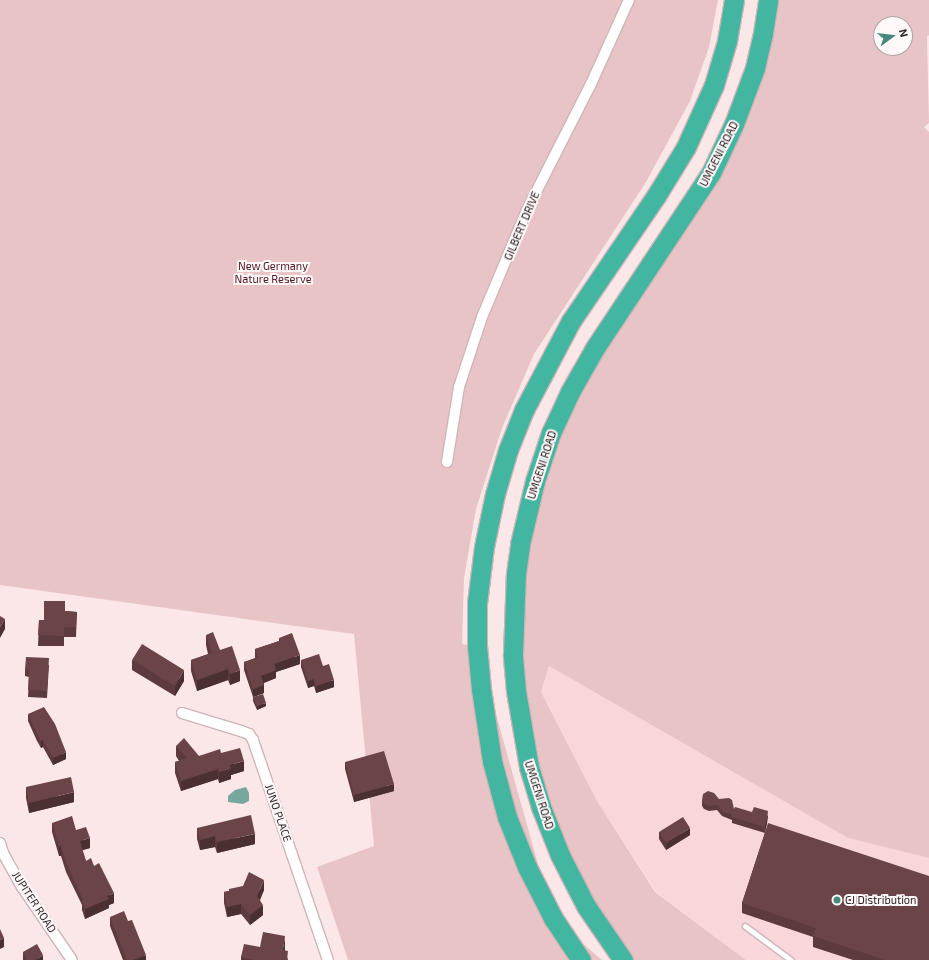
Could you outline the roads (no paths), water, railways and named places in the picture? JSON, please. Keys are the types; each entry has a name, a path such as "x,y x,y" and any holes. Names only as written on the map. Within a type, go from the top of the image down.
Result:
{"highway":[{"path":"576,960 552,918 527,867 507,817 492,761 480,689 477,646 477,603 484,547 495,494 503,465 524,410 571,321 656,196 686,147 714,85 727,41 734,0"},
{"name":"UMGENI ROAD","path":"623,960 586,906 560,855 541,807 529,767 517,698 513,654 516,574 520,544 535,481 551,433 570,392 595,348 711,173 734,124 755,68 763,33 768,0"},
{"path":"552,918 581,960"}],"street":[{"name":"GILBERT DRIVE","path":"447,462 459,387 482,317 527,210 591,84 629,0"},
{"name":"JUNO PLACE","path":"182,713 249,734 253,740 328,960"},
{"name":"JUPITER ROAD","path":"0,843 3,854 22,887 72,960"}],"lane":[{"path":"745,926 791,960"}],"place":[{"name":"CJ Distribution","path":"837,900"}],"park label":[{"name":"New Germany Nature Reserve","path":"273,273"}]}
